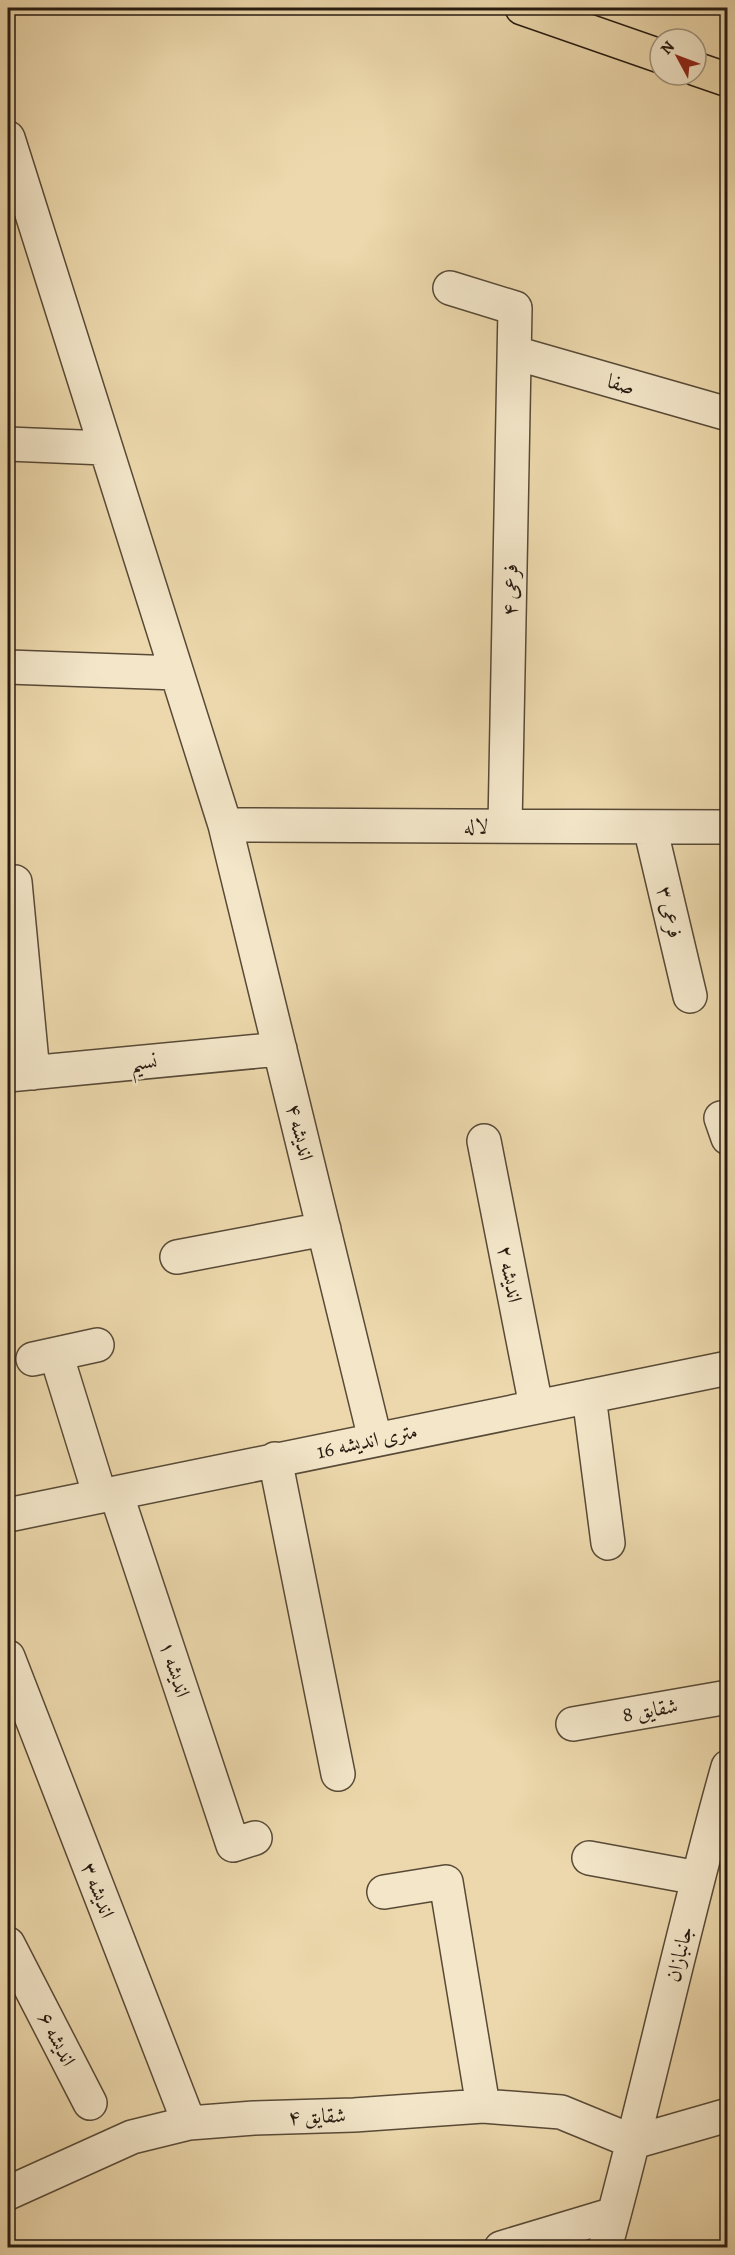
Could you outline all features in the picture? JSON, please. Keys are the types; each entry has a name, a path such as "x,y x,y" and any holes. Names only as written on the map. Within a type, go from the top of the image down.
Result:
{"main road":[{"path":"522,8 648,52"},
{"path":"708,73 728,80"}],"street":[{"name":"اندیشه ۴","path":"8,138 225,825 375,1439"},
{"name":"فرعی ۴","path":"450,288 515,309 505,826"},
{"name":"صفا","path":"515,353 728,414"},
{"path":"8,444 105,448"},
{"path":"8,667 177,673"},
{"name":"لاله","path":"225,825 728,827"},
{"name":"فرعی ۳","path":"650,827 690,996"},
{"path":"8,882 15,882 20,1074"},
{"name":"نسیم","path":"20,1074 280,1049"},
{"name":"اندیشه ۲","path":"484,1141 536,1406"},
{"path":"177,1257 324,1229"},
{"path":"97,1346 45,1357 108,1494"},
{"name":"16 متری اندیشه","path":"8,1515 728,1368"},
{"path":"589,1396 608,1543"},
{"path":"275,1460 338,1774"},
{"name":"اندیشه ۱","path":"108,1494 244,1841"},
{"name":"اندیشه ۳","path":"8,1657 189,2123"},
{"name":"شقایق 8","path":"573,1724 728,1697"},
{"name":"جانبازان","path":"605,2247 698,1878 725,1784"},
{"path":"589,1858 698,1878"},
{"path":"384,1892 446,1882 483,2106"},
{"name":"اندیشه ۶","path":"8,1944 90,2103"},
{"name":"شقایق ۴","path":"8,2193 132,2138 189,2123 483,2106 561,2112 633,2142"},
{"path":"633,2142 728,2115"},
{"path":"501,2247 615,2214"}]}
